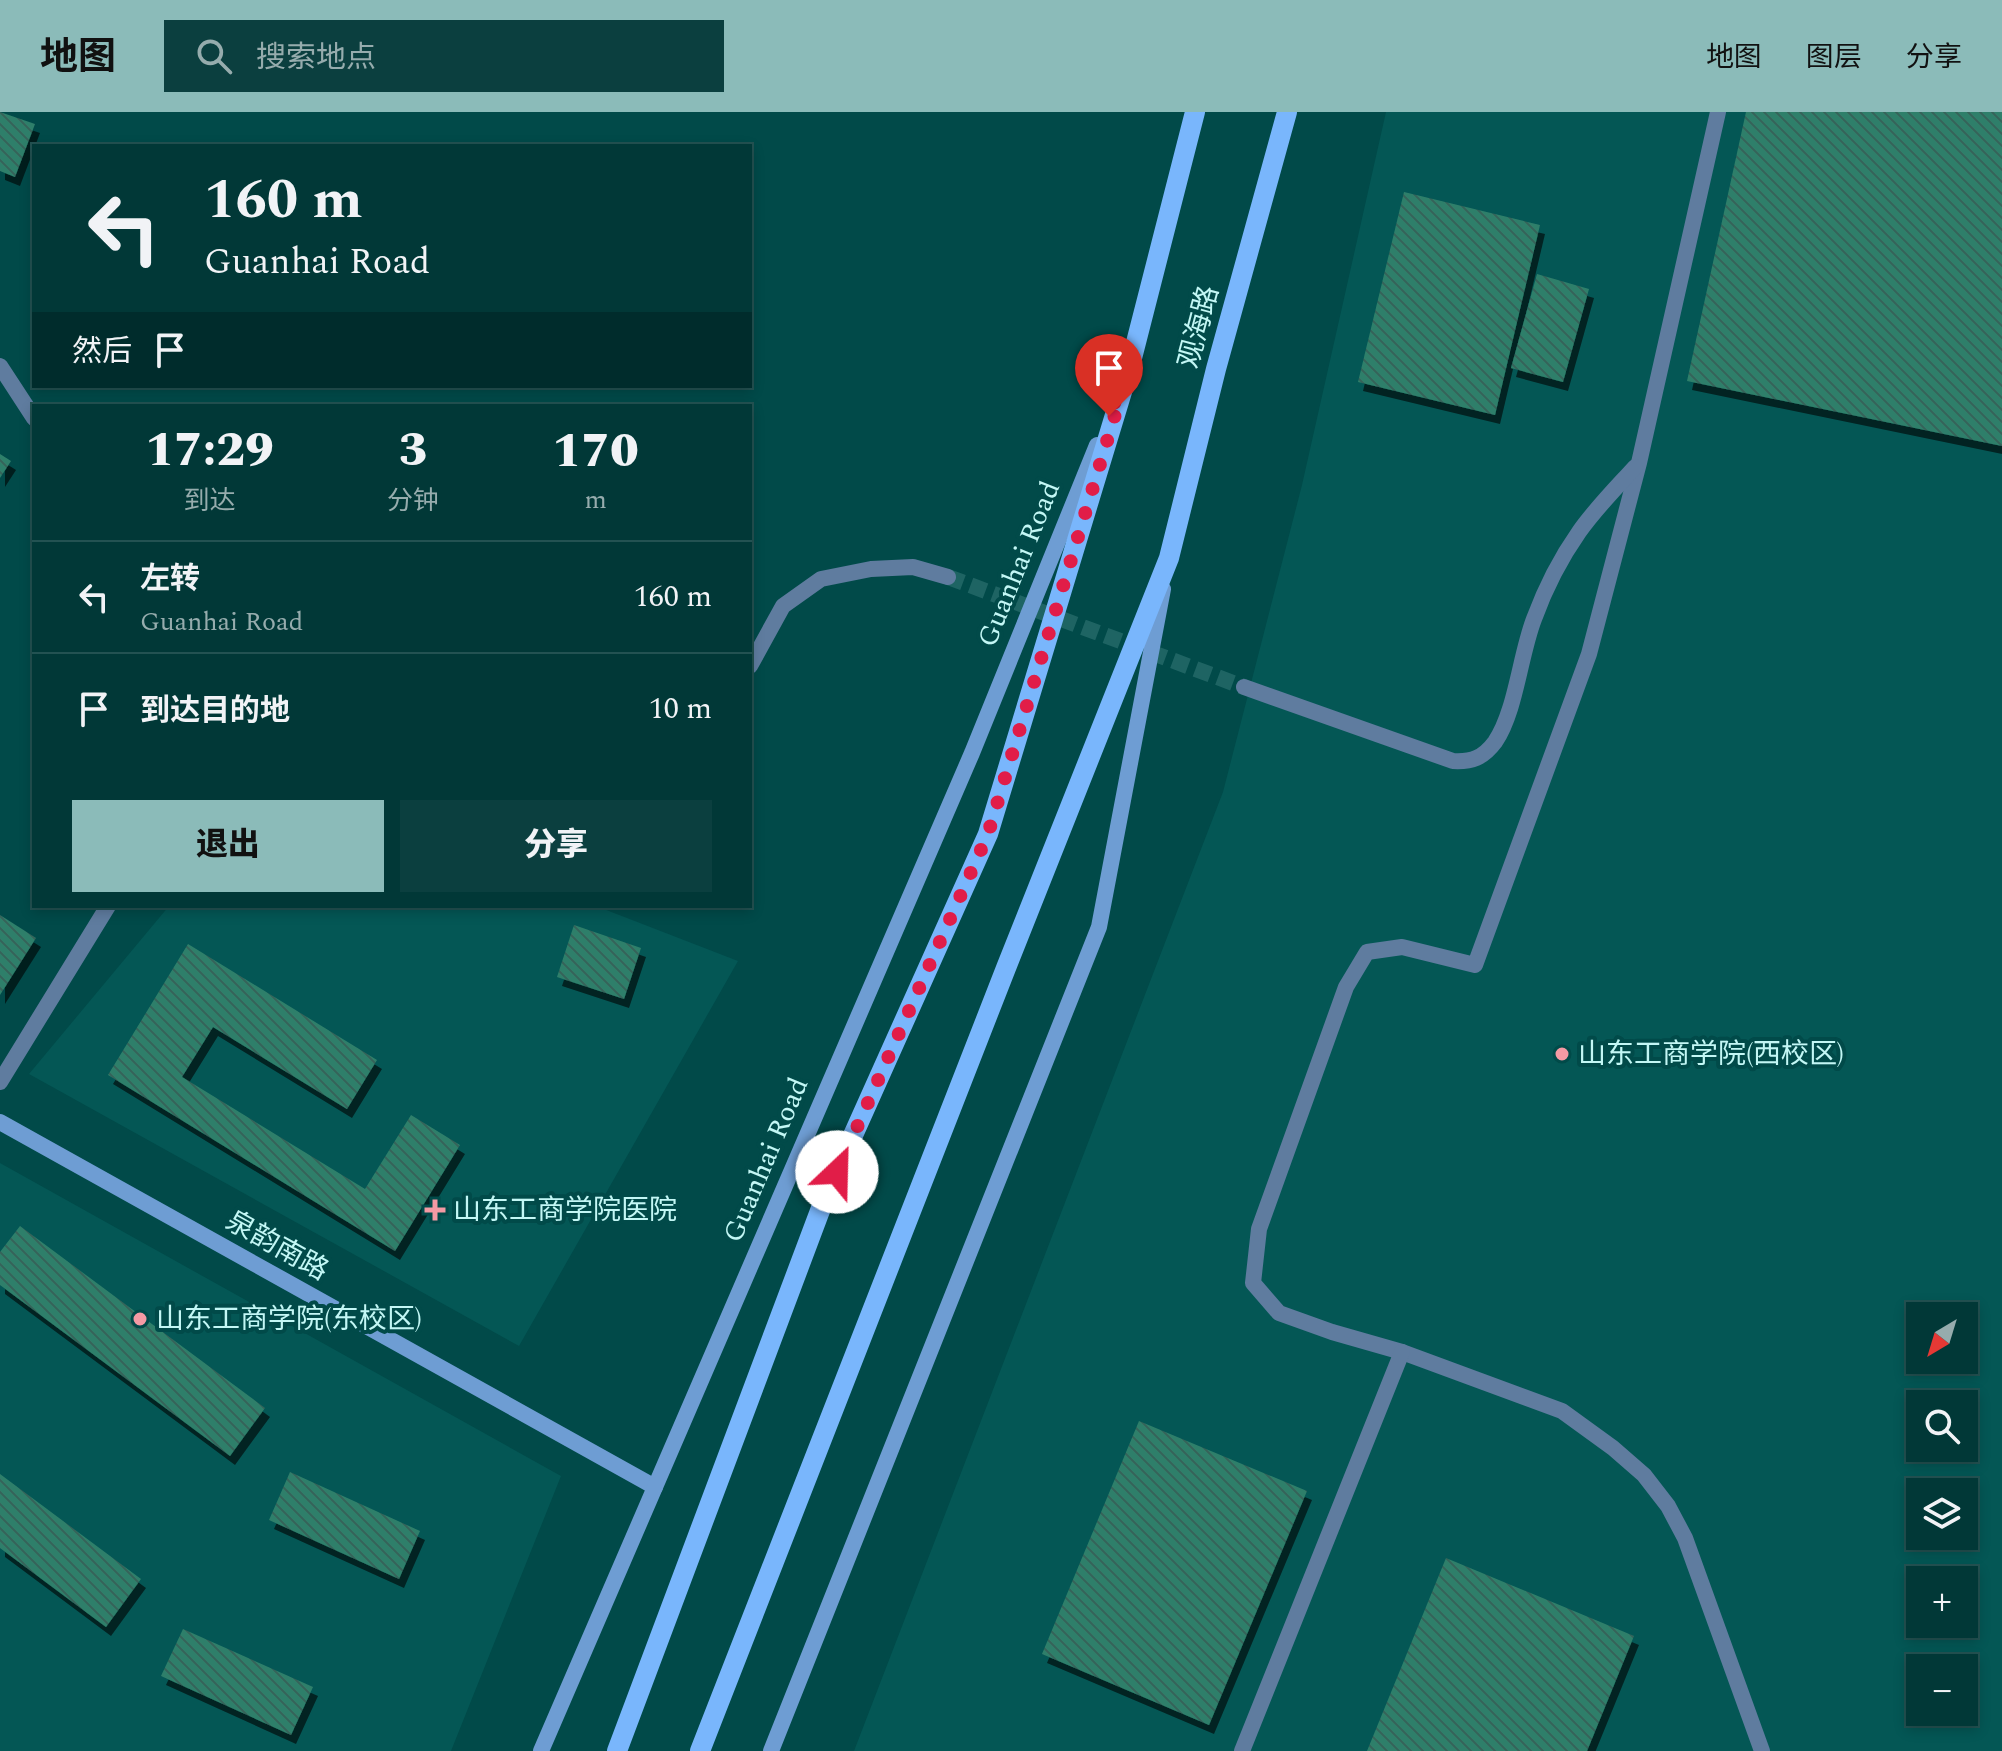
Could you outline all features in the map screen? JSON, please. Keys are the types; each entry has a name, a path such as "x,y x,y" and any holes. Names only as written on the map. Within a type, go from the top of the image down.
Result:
{"main road":[{"name":"观海路","path":"1131,362 1195,112"},
{"name":"观海路","path":"1169,558 1216,369 1287,112"},
{"name":"Guanhai Road","path":"541,1751 972,753 1131,362"},
{"name":"Guanhai Road","path":"617,1751 824,1200 988,834 1131,362"},
{"path":"700,1751 1169,558"},
{"path":"771,1751 1099,927 1169,558"},
{"name":"泉韵南路","path":"0,1122 655,1487"}],"street":[{"path":"1718,112 1639,463 1589,654 1475,965 1402,947 1367,952 1346,987 1259,1229 1253,1283 1279,1313 1402,1352 1562,1411 1644,1475 1668,1506 1685,1538 1762,1751"},
{"path":"0,366 32,415"},
{"path":"1244,687 1453,761 1469,762 1483,756 1504,723 1533,621 1554,572 1580,531 1639,463"},
{"path":"752,662 783,606 821,579 871,569 913,567 948,577"},
{"path":"0,1082 107,908"},
{"path":"1242,1751 1402,1352"}],"shaded area":[{"name":"山东工商学院(西校区)","path":"1386,112 2002,112 2002,1751 854,1751 1223,792 1302,485"},
{"name":"山东工商学院医院","path":"167,908 601,908 738,961 519,1346 29,1074"},
{"name":"山东工商学院(东校区)","path":"0,1163 561,1476 451,1751 0,1751"}],"building":[{"path":"0,112 35,124 15,177 0,171"},
{"path":"1746,112 2002,112 2002,446 1687,381"},
{"path":"1404,192 1540,225 1495,415 1358,382"},
{"path":"1537,274 1589,289 1563,382 1511,368"},
{"path":"0,454 11,461 0,478"},
{"path":"0,915 36,938 0,995"},
{"path":"574,925 641,948 624,999 557,977"},
{"path":"188,944 377,1060 347,1109 213,1027 182,1077 365,1189 411,1115 460,1145 395,1251 108,1075"},
{"path":"20,1226 265,1408 230,1456 0,1285 0,1252"},
{"path":"1139,1421 1307,1491 1209,1725 1042,1654"},
{"path":"290,1472 420,1531 399,1579 269,1520"},
{"path":"0,1474 141,1579 106,1627 0,1548"},
{"path":"1446,1558 1634,1636 1587,1751 1367,1751"},
{"path":"183,1629 313,1687 291,1735 161,1676"}],"tunnel":[{"path":"948,577 1244,687"}],"place":[{"name":"山东工商学院(西校区)","path":"1562,1054"},
{"name":"山东工商学院医院","path":"435,1210"},
{"name":"山东工商学院(东校区)","path":"140,1319"}],"route":[{"path":"837,1172 988,834 1131,362 1109,416"}]}
